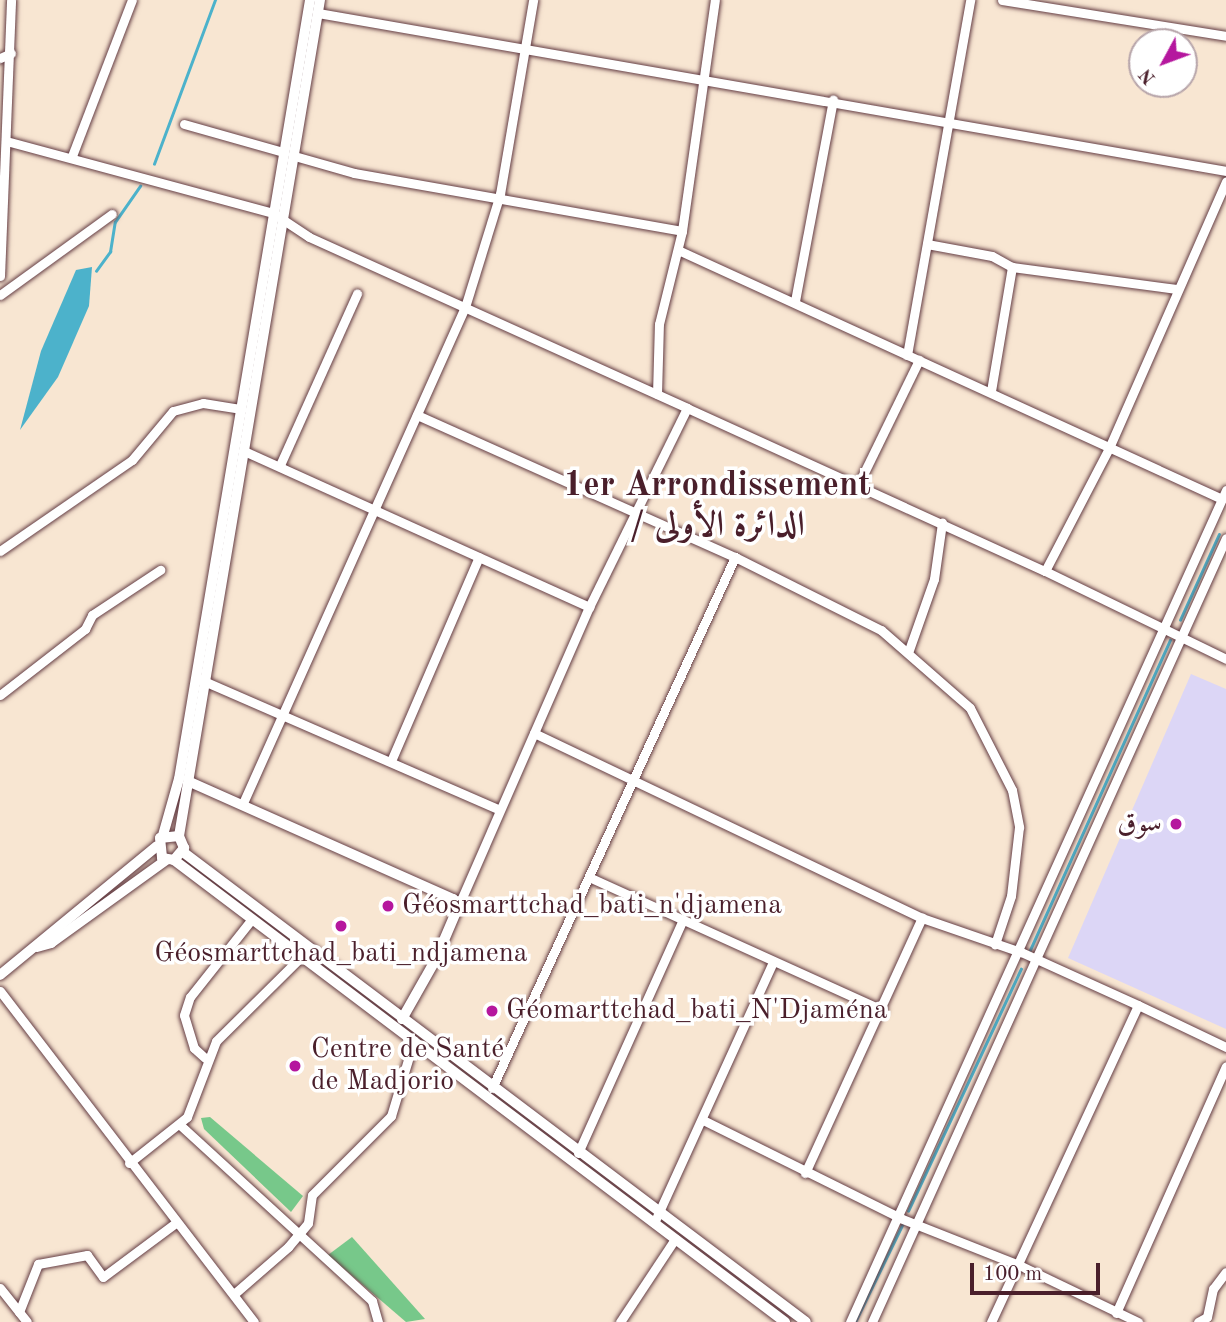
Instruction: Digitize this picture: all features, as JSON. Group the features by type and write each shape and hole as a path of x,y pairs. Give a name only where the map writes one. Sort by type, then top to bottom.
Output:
{"street":[{"path":"0,276 10,142 11,0"},
{"path":"72,156 132,0"},
{"path":"310,0 273,213 200,679 190,782 179,836 183,852 578,1153 656,1218 675,1239 785,1322"},
{"path":"37,947 43,934 157,846 163,835 200,679 244,451 283,221 298,157 320,0"},
{"path":"243,803 465,307 500,194 533,0"},
{"path":"657,394 659,324 682,231 715,0"},
{"path":"907,355 951,122 970,0"},
{"path":"1002,0 1226,36"},
{"path":"318,13 526,46 1226,171"},
{"path":"0,58 11,53"},
{"path":"795,301 833,100"},
{"path":"184,124 283,152"},
{"path":"10,142 72,156 273,213 283,221 465,307 687,408 859,482 1226,659"},
{"path":"298,157 354,173 500,194 682,231"},
{"path":"1045,571 1108,448 1226,182"},
{"path":"0,295 112,214"},
{"path":"927,244 992,256 1012,267 1177,289"},
{"path":"678,250 991,391 1108,448 1224,495 1021,952 850,1322"},
{"path":"991,391 1012,267"},
{"path":"280,465 357,294"},
{"path":"859,482 919,360"},
{"path":"0,551 132,460 173,411 203,403 242,409"},
{"path":"402,1019 459,905 499,809 633,511 687,408"},
{"path":"417,415 735,557 909,650 970,708 1012,790 1019,855 995,944"},
{"path":"244,451 589,607"},
{"path":"909,650 930,593 942,523"},
{"path":"872,1322 1226,536 1210,525"},
{"path":"391,761 480,557"},
{"path":"492,1088 591,877 735,557"},
{"path":"0,695 85,629 92,615 160,570"},
{"path":"200,679 286,712 499,809"},
{"path":"534,733 922,918 1021,952 1226,1047"},
{"path":"190,782 243,803 459,905"},
{"path":"163,835 179,836"},
{"path":"157,846 170,860 300,958 656,1218 806,1322"},
{"path":"0,975 37,947 51,943 183,852"},
{"path":"591,877 881,1010"},
{"path":"805,1173 922,918"},
{"path":"578,1153 684,919"},
{"path":"205,1058 187,1034 184,1016 190,997 251,920"},
{"path":"129,1163 179,1124 192,1106 205,1058 300,958"},
{"path":"656,1218 773,962"},
{"path":"0,991 174,1224 234,1294 254,1322"},
{"path":"991,1322 1138,1005"},
{"path":"234,1294 301,1231 312,1195 391,1116 414,1040"},
{"path":"1116,1313 1226,1066"},
{"path":"703,1120 900,1218 1019,1265 1138,1322"},
{"path":"179,1124 301,1231 372,1301 378,1322"},
{"path":"19,1312 38,1264 87,1255 103,1277 174,1224"},
{"path":"620,1322 675,1239"},
{"path":"1198,1322 1207,1317 1213,1289 1226,1272"},
{"path":"0,1288 27,1322"}],"shaded area":[{"name":"سوق","path":"1191,674 1226,689 1226,1029 1068,958"}],"green space":[{"path":"210,1117 303,1196 291,1212 204,1129 201,1118"},
{"path":"352,1237 425,1319 406,1322 328,1255"}],"water":[{"path":"92,267 89,306 58,377 20,430 41,351 76,270"}],"waterway":[{"path":"154,164 215,0"},
{"path":"96,271 110,252 115,222 140,186"},
{"path":"1180,620 1219,534"},
{"path":"1030,950 1170,640"},
{"path":"908,1211 1021,969"},
{"path":"855,1322 902,1225"}],"place":[{"name":"سوق","path":"1176,824"},
{"name":"Géosmarttchad_bati_n'djamena","path":"388,906"},
{"name":"Géosmarttchad_bati_ndjamena","path":"341,926"},
{"name":"Géomarttchad_bati_N'Djaména","path":"492,1011"},
{"name":"Centre de Santé de Madjorio","path":"295,1066"}],"district":[{"name":"1er Arrondissement / الدائرة الأولى","path":"717,506"}]}
